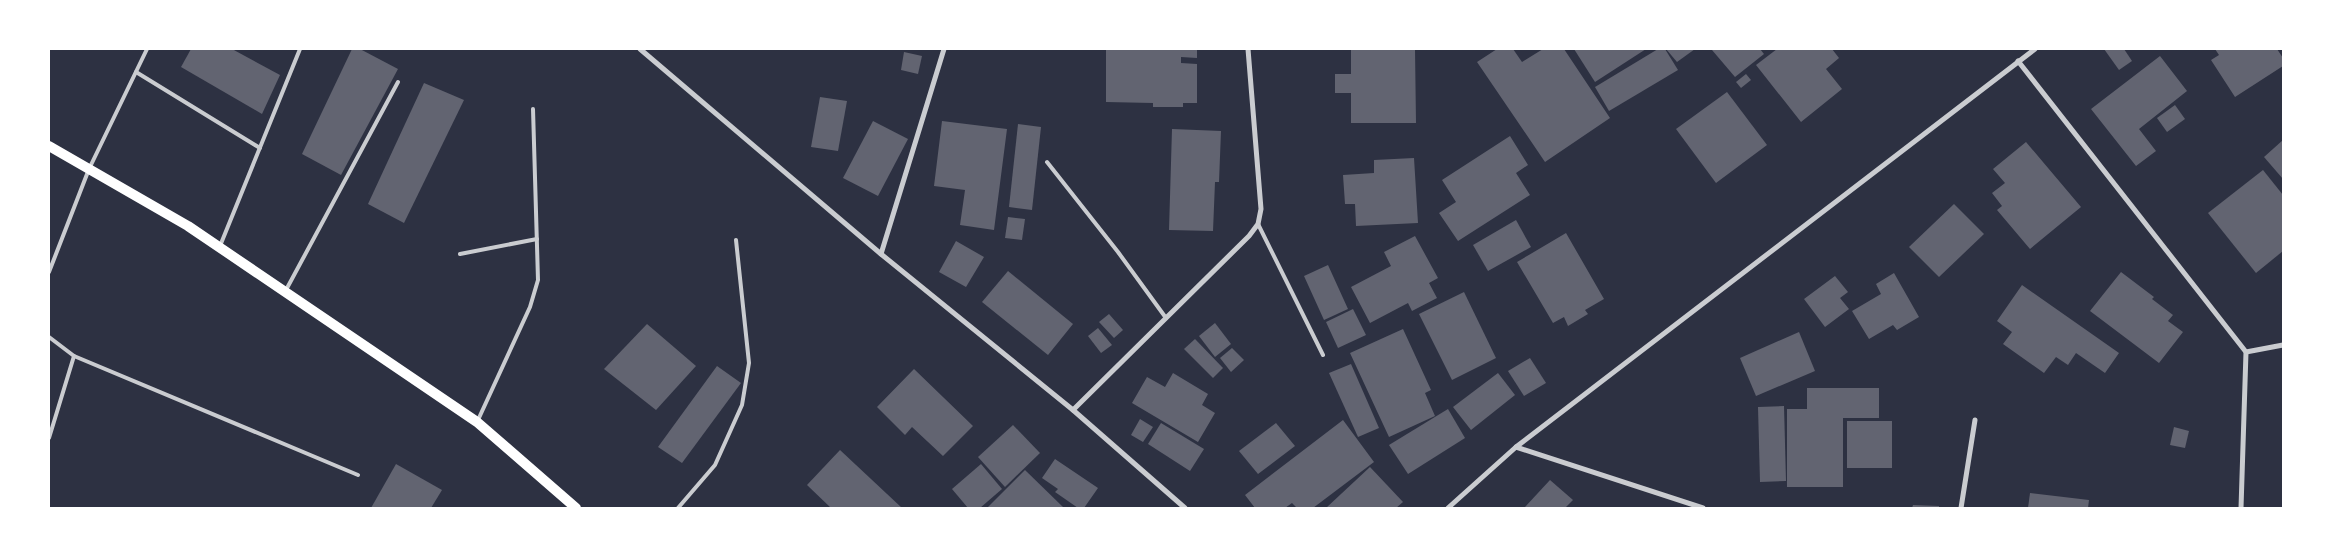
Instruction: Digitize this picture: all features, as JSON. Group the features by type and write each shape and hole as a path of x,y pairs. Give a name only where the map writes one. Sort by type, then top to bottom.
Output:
{"main road":[{"path":"49,146 188,226 477,422 576,508"}],"street":[{"path":"643,49 881,254 1073,410 1185,508"},
{"path":"881,254 944,49"},
{"path":"1073,410 1249,236 1258,224 1261,209 1248,49"},
{"path":"1448,508 1516,448 2035,49"},
{"path":"2018,61 2246,352 2240,508"},
{"path":"2246,352 2283,345"},
{"path":"1961,508 1975,420"},
{"path":"1516,448 1703,508"}],"lane":[{"path":"49,272 89,169 147,49"},
{"path":"220,248 300,49"},
{"path":"136,72 260,148"},
{"path":"285,292 398,82"},
{"path":"477,422 530,306 538,280 533,109"},
{"path":"1047,162 1118,252 1166,318"},
{"path":"1258,224 1323,355"},
{"path":"460,254 537,239"},
{"path":"678,508 715,465 742,405 750,363 736,240"},
{"path":"49,337 74,356 358,475"},
{"path":"49,438 74,356"}],"building":[{"path":"191,49 232,49 280,75 262,114 181,67"},
{"path":"352,49 360,49 398,69 341,175 302,154"},
{"path":"1106,49 1197,49 1197,58 1181,57 1181,63 1197,64 1197,103 1183,103 1183,107 1153,107 1153,103 1106,102"},
{"path":"1351,49 1415,49 1416,123 1351,123 1351,93 1335,93 1335,74 1351,74"},
{"path":"1497,49 1513,49 1522,62 1543,49 1564,49 1610,118 1545,162 1477,62"},
{"path":"1574,49 1646,49 1595,82"},
{"path":"1658,49 1665,49 1678,70 1609,111 1595,87"},
{"path":"1666,49 1695,49 1677,62"},
{"path":"1760,49 1764,54 1735,77 1712,50"},
{"path":"1777,49 1832,49 1839,58 1826,69 1842,89 1801,122 1756,65"},
{"path":"2104,49 2124,49 2132,61 2119,70"},
{"path":"2215,49 2277,49 2283,58 2283,66 2235,97 2211,60 2219,55"},
{"path":"904,52 922,56 918,74 901,70"},
{"path":"2160,56 2187,91 2139,129 2156,151 2136,166 2091,109"},
{"path":"1746,74 1751,80 1741,88 1736,82"},
{"path":"424,83 464,100 404,223 368,204"},
{"path":"1727,92 1767,145 1716,183 1676,129"},
{"path":"820,97 847,101 838,151 811,147"},
{"path":"2175,105 2185,119 2167,132 2157,118"},
{"path":"873,121 908,139 878,196 843,178"},
{"path":"942,121 1007,129 994,230 960,225 965,190 934,186"},
{"path":"1018,124 1041,127 1032,210 1009,207"},
{"path":"1172,129 1221,131 1219,182 1215,182 1213,231 1169,230"},
{"path":"1510,136 1528,165 1516,173 1530,195 1458,241 1439,213 1456,202 1442,180"},
{"path":"2283,140 2283,179 2264,157"},
{"path":"2026,142 2081,207 2030,249 1997,210 2002,206 1992,193 2005,183 1993,169"},
{"path":"1414,158 1418,223 1356,226 1355,204 1345,204 1343,175 1374,173 1374,160"},
{"path":"2263,170 2283,195 2283,251 2256,273 2208,213"},
{"path":"1954,204 1984,234 1939,277 1909,247"},
{"path":"1008,217 1025,219 1022,240 1005,238"},
{"path":"1516,220 1531,247 1488,271 1473,245"},
{"path":"1566,233 1604,299 1585,310 1588,314 1568,326 1564,317 1553,323 1517,262"},
{"path":"1415,236 1438,278 1429,283 1437,298 1412,311 1408,303 1370,323 1351,287 1391,266 1384,252"},
{"path":"956,241 984,257 966,287 939,272"},
{"path":"1328,265 1348,309 1324,320 1304,276"},
{"path":"1008,271 1073,324 1048,355 982,302"},
{"path":"2121,272 2154,297 2152,299 2173,315 2168,321 2183,332 2159,363 2090,311"},
{"path":"1894,273 1919,317 1897,330 1893,325 1869,339 1852,311 1881,294 1876,284"},
{"path":"1835,276 1848,292 1840,298 1849,309 1825,327 1804,299"},
{"path":"2022,285 2119,353 2105,373 2076,353 2068,365 2056,357 2044,373 2003,344 2012,332 1997,321"},
{"path":"1464,292 1496,358 1452,380 1419,314"},
{"path":"1353,309 1366,335 1338,348 1326,322"},
{"path":"1109,314 1123,330 1114,338 1099,322"},
{"path":"1215,323 1231,344 1215,357 1199,336"},
{"path":"647,324 696,366 656,410 604,369"},
{"path":"1098,328 1112,345 1101,353 1088,336"},
{"path":"1403,329 1431,390 1425,393 1435,416 1389,437 1350,353"},
{"path":"1799,332 1815,371 1756,396 1740,358"},
{"path":"1195,339 1223,368 1213,378 1184,349"},
{"path":"1232,348 1244,360 1231,372 1220,358"},
{"path":"1530,358 1546,383 1524,396 1508,371"},
{"path":"1351,364 1379,428 1358,437 1329,373"},
{"path":"717,366 741,383 682,463 658,447"},
{"path":"914,369 973,426 943,456 912,427 905,435 877,407"},
{"path":"1173,373 1208,394 1202,405 1215,413 1198,442 1132,403 1147,377 1165,387"},
{"path":"1498,373 1515,395 1471,430 1453,407"},
{"path":"1807,388 1879,388 1879,418 1843,418 1843,487 1787,487 1787,409 1807,409"},
{"path":"1784,406 1786,481 1760,482 1758,407"},
{"path":"1448,409 1465,438 1408,474 1389,445"},
{"path":"1140,419 1153,427 1143,442 1131,435"},
{"path":"1343,420 1374,462 1313,508 1297,508 1292,503 1285,508 1255,508 1245,495"},
{"path":"1847,421 1892,421 1892,468 1847,468"},
{"path":"1161,423 1204,449 1190,471 1148,444"},
{"path":"1276,423 1295,446 1258,474 1239,451"},
{"path":"1013,425 1040,453 1005,487 978,457"},
{"path":"2174,427 2189,431 2185,448 2170,445"},
{"path":"840,450 902,508 831,508 807,485"},
{"path":"1055,459 1098,488 1084,508 1078,508 1055,492 1058,489 1042,478"},
{"path":"396,464 442,490 431,508 371,508"},
{"path":"981,464 1002,489 980,508 968,508 952,489"},
{"path":"1370,467 1403,502 1396,508 1326,508"},
{"path":"1025,470 1064,508 987,508"},
{"path":"1550,480 1573,500 1565,508 1526,508 1525,507"},
{"path":"2030,493 2089,500 2088,508 2028,508"},
{"path":"1913,505 1939,506 1939,508 1912,508"}]}
